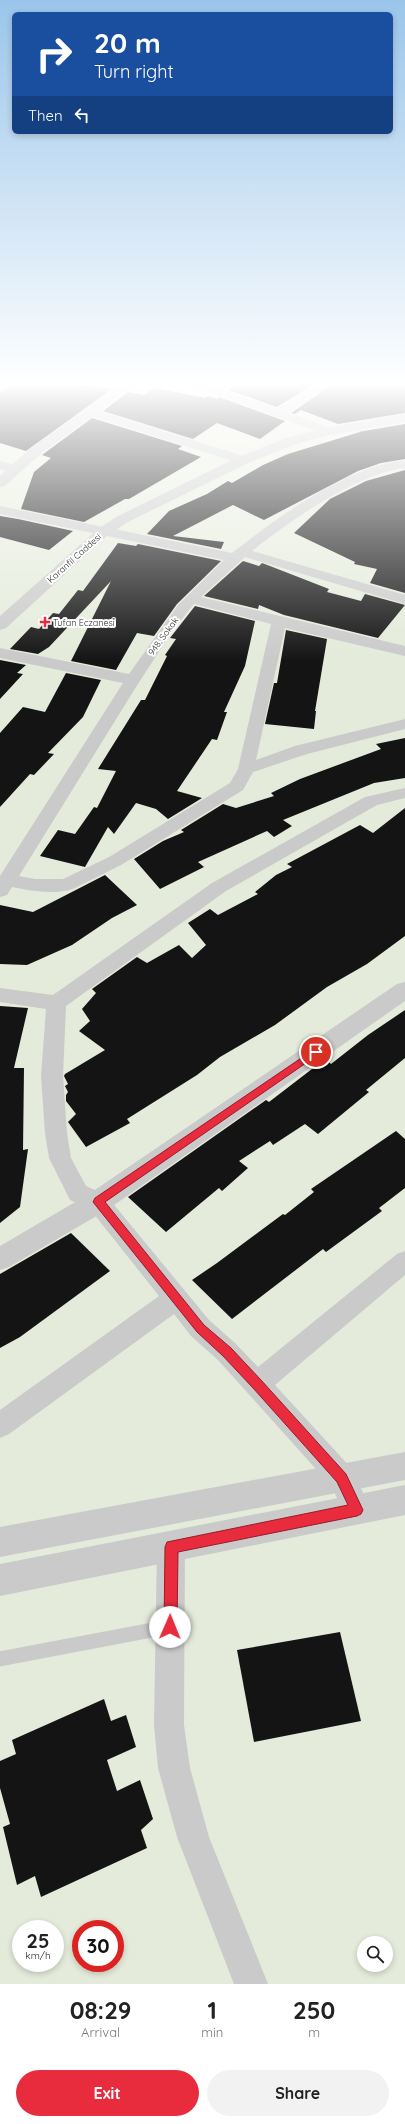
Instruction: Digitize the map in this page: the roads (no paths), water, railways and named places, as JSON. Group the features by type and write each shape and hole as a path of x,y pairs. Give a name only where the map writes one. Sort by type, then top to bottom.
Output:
{"street":[{"path":"0,483 8,476"},
{"name":"Karanfil Caddesi","path":"0,625 103,532 123,519 211,476"},
{"name":"948. Sokak","path":"4,885 80,760 166,631 191,599 238,555 307,507 349,482 364,476"},
{"path":"0,510 103,532 238,555 405,600"},
{"path":"191,599 279,622 405,651"},
{"path":"4,885 66,885 115,861 237,786 246,769 279,622"},
{"path":"0,652 134,680"},
{"path":"246,769 301,750 405,724"},
{"path":"0,995 56,1003 219,887 371,801 405,793"},
{"path":"0,1259 98,1202 405,990"},
{"path":"56,1003 52,1076 60,1158 78,1193 98,1202 200,1328 227,1352 342,1478 357,1510"},
{"path":"257,1384 405,1261"},
{"path":"0,1425 176,1298"},
{"path":"0,1542 405,1466"},
{"path":"0,1580 405,1500"},
{"path":"171,1547 169,1725 174,1768 193,1837 251,1984"}],"lane":[{"path":"0,1659 170,1627"}],"place":[{"name":"Tufan Eczanesi","path":"45,622"}]}
